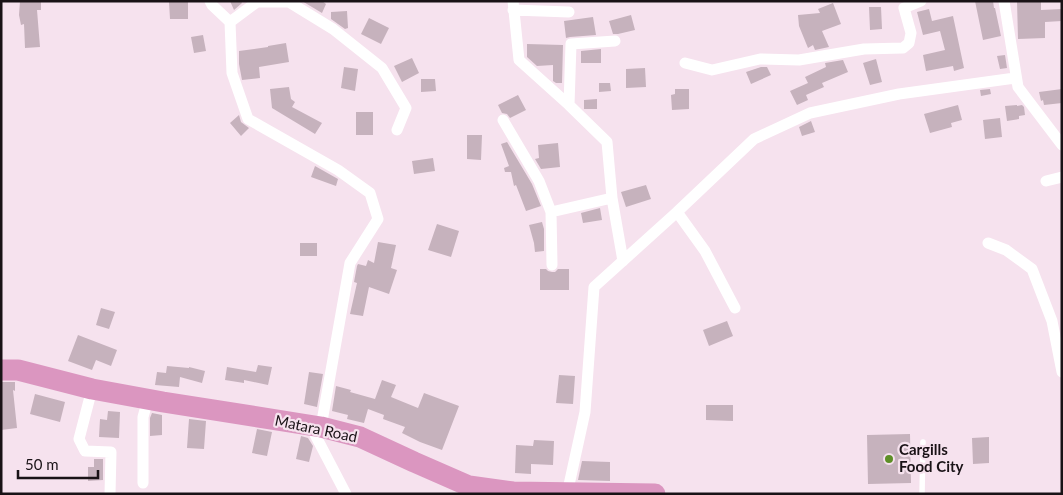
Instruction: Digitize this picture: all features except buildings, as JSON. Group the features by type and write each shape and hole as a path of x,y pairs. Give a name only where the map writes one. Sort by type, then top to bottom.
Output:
{"highway":[{"name":"Matara Road","path":"1,370 18,370 92,389 316,426 360,437 469,486 513,492 655,494"}],"street":[{"path":"210,1 230,22 232,73 248,119 338,170 370,193 378,220 350,264 316,426 346,494"},
{"path":"686,63 712,70 760,58 799,60 864,49 903,48 910,43 911,33 902,4 921,1"},
{"path":"1004,1 1015,78 1018,87 1062,145"},
{"path":"230,22 257,2 289,2 333,29 382,68 406,108 397,130"},
{"path":"570,12 513,6 519,60 607,142 612,198 623,261"},
{"path":"569,105 570,44 615,41"},
{"path":"566,493 585,412 594,287 754,139 810,113 899,94 1015,78"},
{"path":"503,120 539,181 551,212 552,265"},
{"path":"1046,181 1062,177"},
{"path":"551,212 612,198"},
{"path":"677,212 705,251 735,308"},
{"path":"988,243 1006,250 1032,269 1052,320 1062,372"},
{"path":"92,389 80,439 85,452 111,452 110,494"},
{"path":"143,483 143,418 148,399"}],"lane":[{"path":"922,494 923,442"}],"place":[{"name":"Cargills Food City","path":"889,459"}]}
